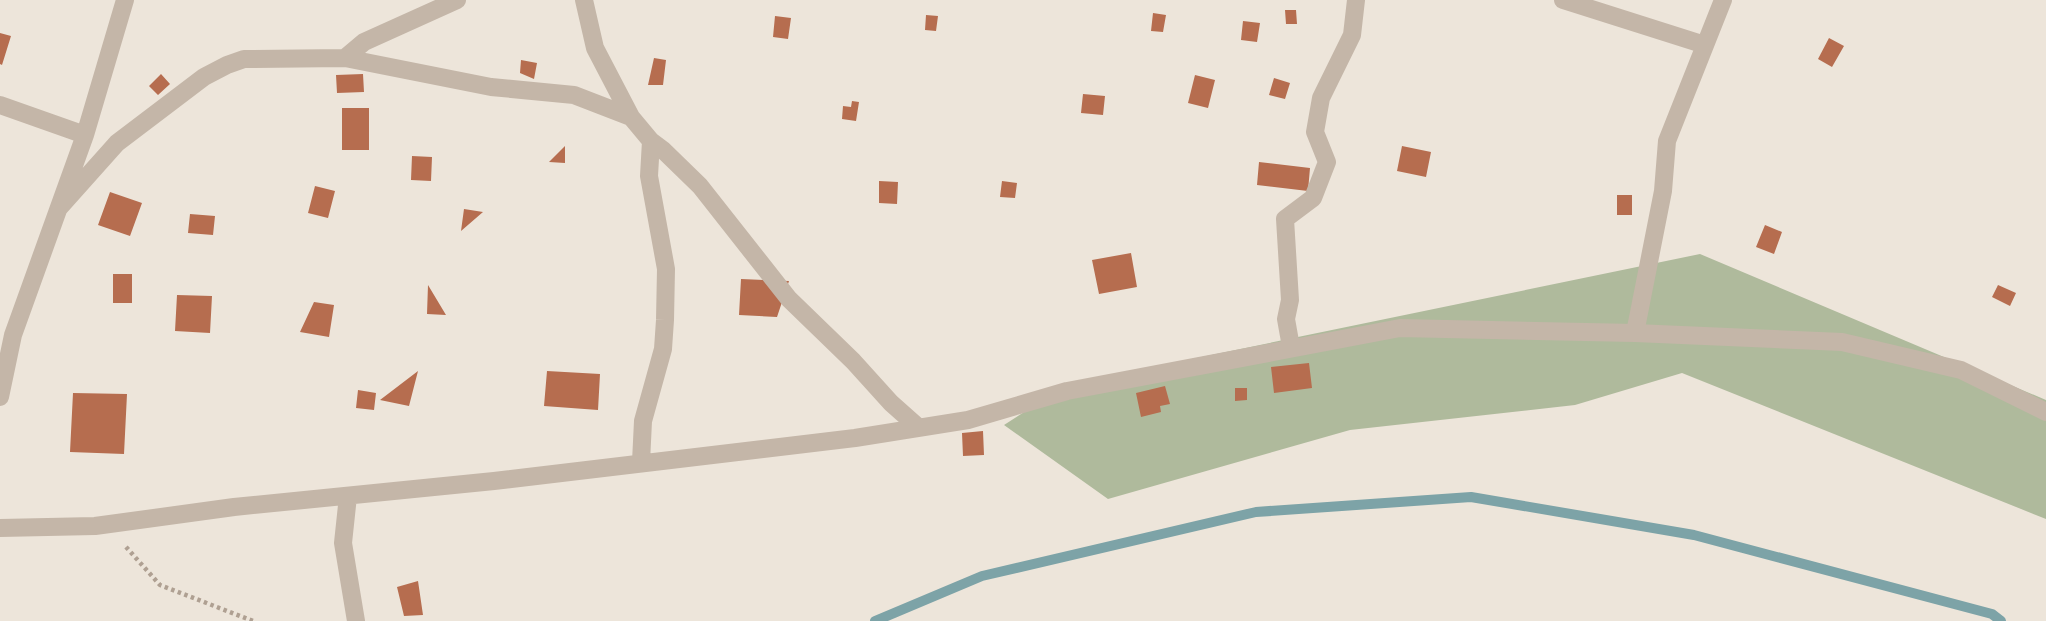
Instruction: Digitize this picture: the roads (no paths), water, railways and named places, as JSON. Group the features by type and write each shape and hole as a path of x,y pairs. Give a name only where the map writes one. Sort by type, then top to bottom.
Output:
{"street":[{"path":"0,397 7,332 59,208 85,135 125,0"},
{"path":"345,58 364,42 457,0"},
{"path":"584,0 595,48 631,117 651,141 700,186 789,299 918,427"},
{"path":"1290,347 1286,319 1290,300 1285,219 1314,198 1327,162 1315,132 1321,98 1352,35 1356,0"},
{"path":"1563,0 1705,45"},
{"path":"1636,333 1663,191 1667,141 1723,0"},
{"path":"59,208 117,143 204,77 244,59 345,58 491,87 574,95 631,117"},
{"path":"0,105 85,135"},
{"path":"641,462 643,421 663,349 665,320 666,269 649,176 651,141"},
{"path":"0,528 107,525 234,507 494,481 855,438 968,419 1067,391 1400,328 1636,333 1842,342 1961,370 2046,412"},
{"path":"348,496 343,543 356,621"}],"waterway":[{"path":"875,621 982,576 1256,512 1471,497 1694,535 1992,614 2001,621"}]}
